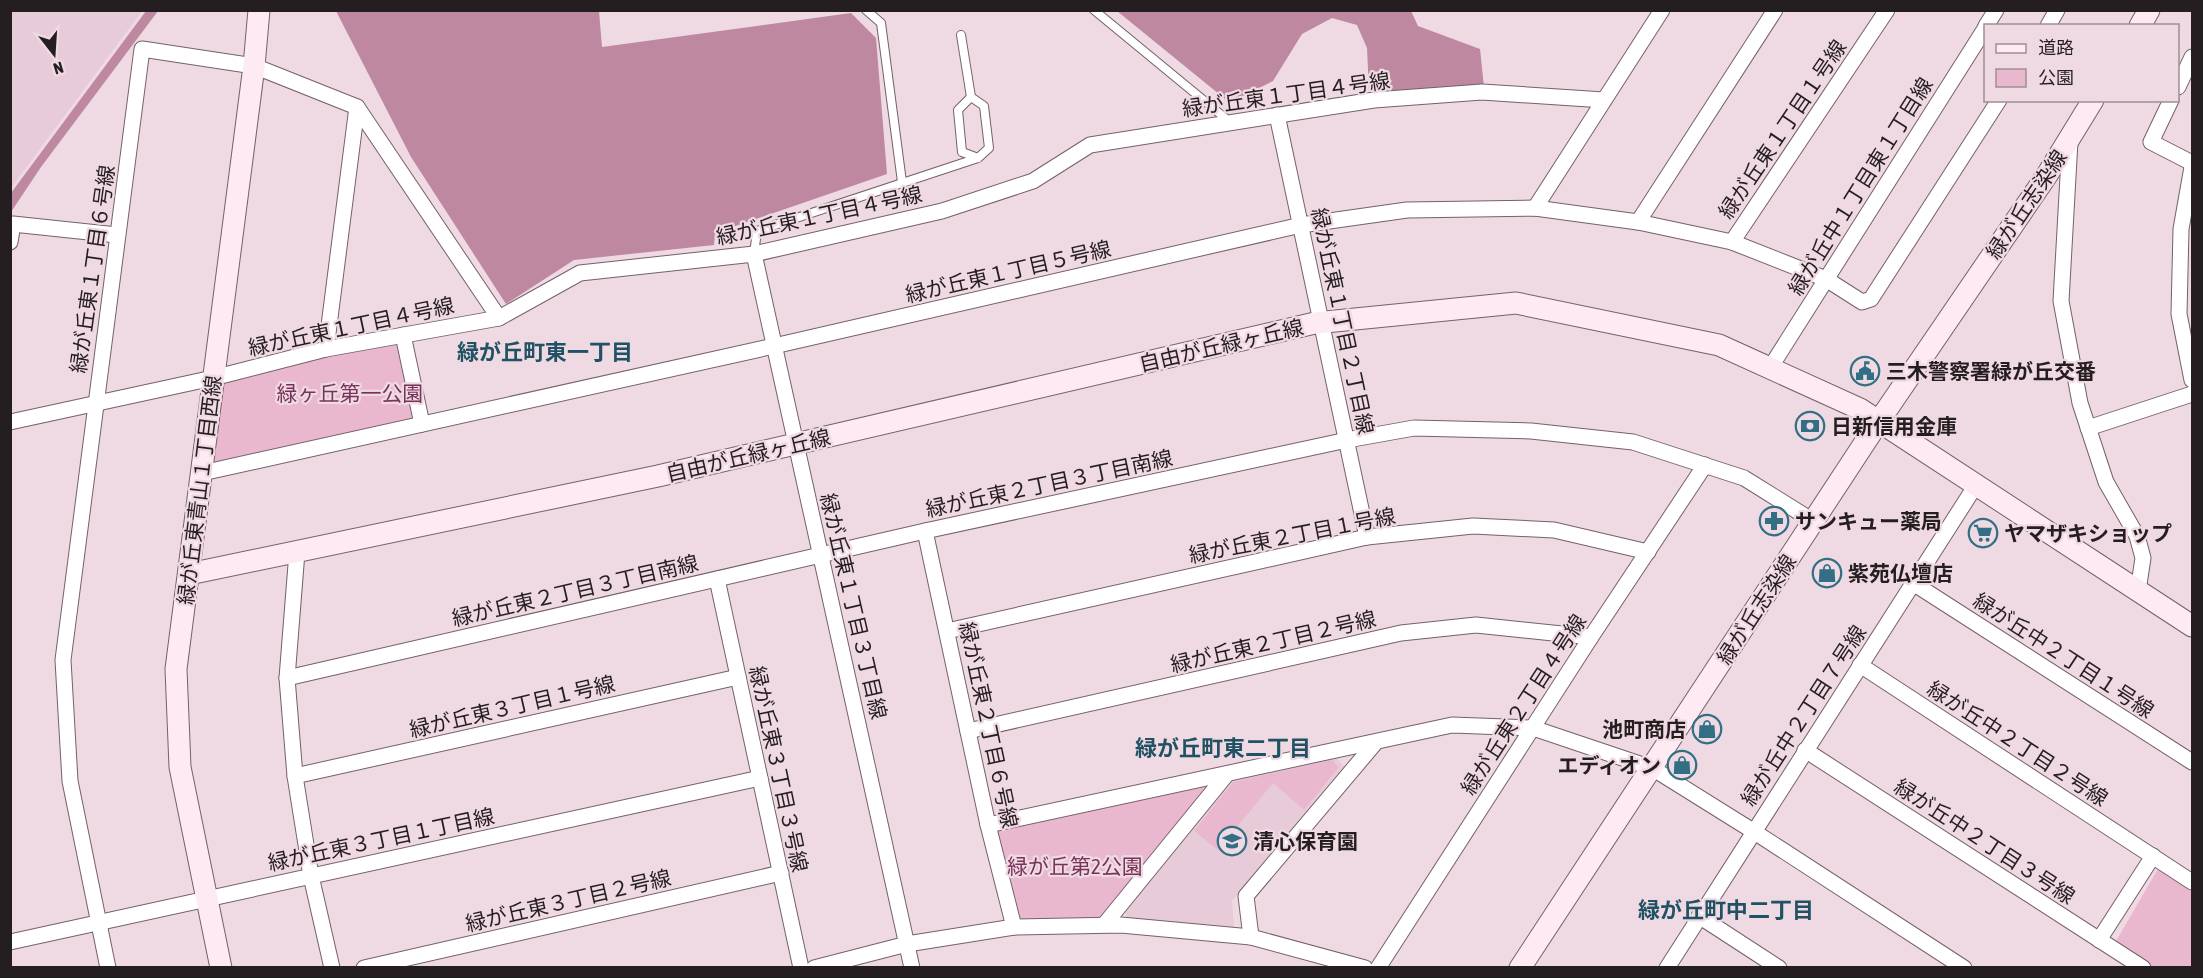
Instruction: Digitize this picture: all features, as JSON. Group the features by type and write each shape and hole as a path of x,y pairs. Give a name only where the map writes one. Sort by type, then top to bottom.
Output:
{"street":[{"name":"緑が丘東青山１丁目西線","path":"221,968 180,768 176,669 254,66 259,10"},
{"path":"1535,208 1662,10"},
{"path":"1638,222 1775,10"},
{"name":"緑が丘東１丁目１号線","path":"1732,242 1887,10"},
{"name":"緑が丘中１丁目東１丁目線","path":"1987,24 1996,10"},
{"path":"2049,24 2057,10"},
{"path":"2141,24 2149,10"},
{"name":"緑が丘中１丁目東１丁目線","path":"1770,368 1984,29"},
{"name":"緑が丘東１丁目６号線","path":"108,968 70,781 63,660 142,49 254,66 357,107"},
{"path":"2179,85 2193,57"},
{"name":"緑が丘東１丁目４号線","path":"10,422 213,378 326,349 500,318 580,273 754,254 942,211 1033,181 1090,145 1374,100 1482,93 1604,100"},
{"name":"緑が丘東１丁目５号線","path":"202,473 774,346 1301,225 1407,210 1535,208 1638,222 1732,242 1826,279 1862,302 1871,299 1998,102"},
{"name":"緑が丘志染線","path":"1520,968 1879,421 2070,138 2092,102"},
{"path":"2170,102 2151,142 2193,163"},
{"path":"357,107 500,318"},
{"path":"326,349 357,107"},
{"name":"緑が丘東１丁目２丁目線","path":"1277,115 1367,537"},
{"path":"2070,138 2061,301 2080,403 2106,482 2137,536 2143,558 2139,591"},
{"path":"2193,167 2181,229 2179,314 2193,380"},
{"path":"10,242 13,224 117,235"},
{"name":"緑が丘東１丁目３丁目線","path":"754,254 912,968"},
{"name":"自由が丘緑ヶ丘線","path":"189,574 658,476 1323,323 1516,303 1719,345 1860,409 2193,626"},
{"path":"403,335 422,424"},
{"path":"2088,428 2193,394"},
{"name":"緑が丘東２丁目３丁目南線","path":"287,678 925,531 1347,440 1414,428 1531,431 1633,442 1744,478 1813,521"},
{"name":"緑が丘東２丁目４号線","path":"1378,968 1591,637 1705,465"},
{"name":"緑が丘中２丁目７号線","path":"1666,968 1976,485"},
{"name":"緑が丘東２丁目１号線","path":"947,631 1367,537 1473,526 1554,530 1648,552"},
{"name":"緑が丘東２丁目６号線","path":"925,531 988,825 1014,927"},
{"path":"297,552 287,678 295,776 311,876 332,968"},
{"name":"緑が丘東３丁目３号線","path":"717,579 801,968"},
{"name":"緑が丘中２丁目１号線","path":"1913,583 2193,762"},
{"name":"緑が丘東２丁目２号線","path":"968,731 1401,633 1476,625 1591,637"},
{"name":"緑が丘中２丁目２号線","path":"1860,665 2193,882"},
{"name":"緑が丘東３丁目１号線","path":"295,776 738,677"},
{"path":"988,825 1452,725 1533,728 1652,768 1964,968"},
{"path":"1251,937 1246,896 1376,742"},
{"name":"緑が丘中２丁目３号線","path":"1805,750 2143,968"},
{"path":"1104,925 1227,774"},
{"name":"緑が丘東３丁目１丁目線","path":"10,942 760,778"},
{"path":"2099,940 2153,856"},
{"name":"緑が丘東３丁目２号線","path":"364,968 780,873"},
{"path":"1699,916 1779,968"},
{"path":"814,968 907,944 1014,927 1104,925 1251,937 1365,968"}],"lane":[{"path":"866,10 881,23 902,182"},
{"path":"1094,10 1231,122"},
{"path":"754,254 757,231 978,158 989,148 984,106 971,97 961,35"},
{"path":"971,97 958,110 962,152 978,158"}],"shaded area":[{"path":"10,11 142,11 11,188"},
{"path":"146,11 158,11 41,167 11,212 11,193"},
{"path":"336,11 599,11 602,47 851,13 876,38 887,174 715,233 714,245 574,260 506,304 411,157"},
{"path":"1117,11 1411,11 1418,26 1480,49 1484,87 1369,91 1367,48 1357,25 1332,18 1302,34 1273,81 1230,103"},
{"name":"清心保育園","path":"1335,756 1344,766 1232,901 1234,930 1128,920 1124,910 1231,780"}],"green space":[{"name":"緑ヶ丘第一公園","path":"403,335 422,424 202,473 213,378"},
{"path":"1332,760 1339,767 1304,810 1273,783 1218,850 1194,831 1233,782"},
{"name":"緑が丘第2公園","path":"1227,774 1104,925 1014,927 988,825"},
{"path":"2162,862 2192,882 2192,967 2143,967 2112,948"}],"place":[{"name":"三木警察署緑が丘交番","path":"1865,371"},
{"name":"日新信用金庫","path":"1810,426"},
{"name":"サンキュー薬局","path":"1774,521"},
{"name":"ヤマザキショップ","path":"1983,533"},
{"name":"紫苑仏壇店","path":"1827,573"},
{"name":"池町商店","path":"1707,729"},
{"name":"エディオン","path":"1682,765"},
{"name":"清心保育園","path":"1232,841"}],"district":[{"name":"緑が丘町東一丁目","path":"545,352"},
{"name":"緑が丘町東二丁目","path":"1223,748"},
{"name":"緑が丘町中二丁目","path":"1726,910"}]}
